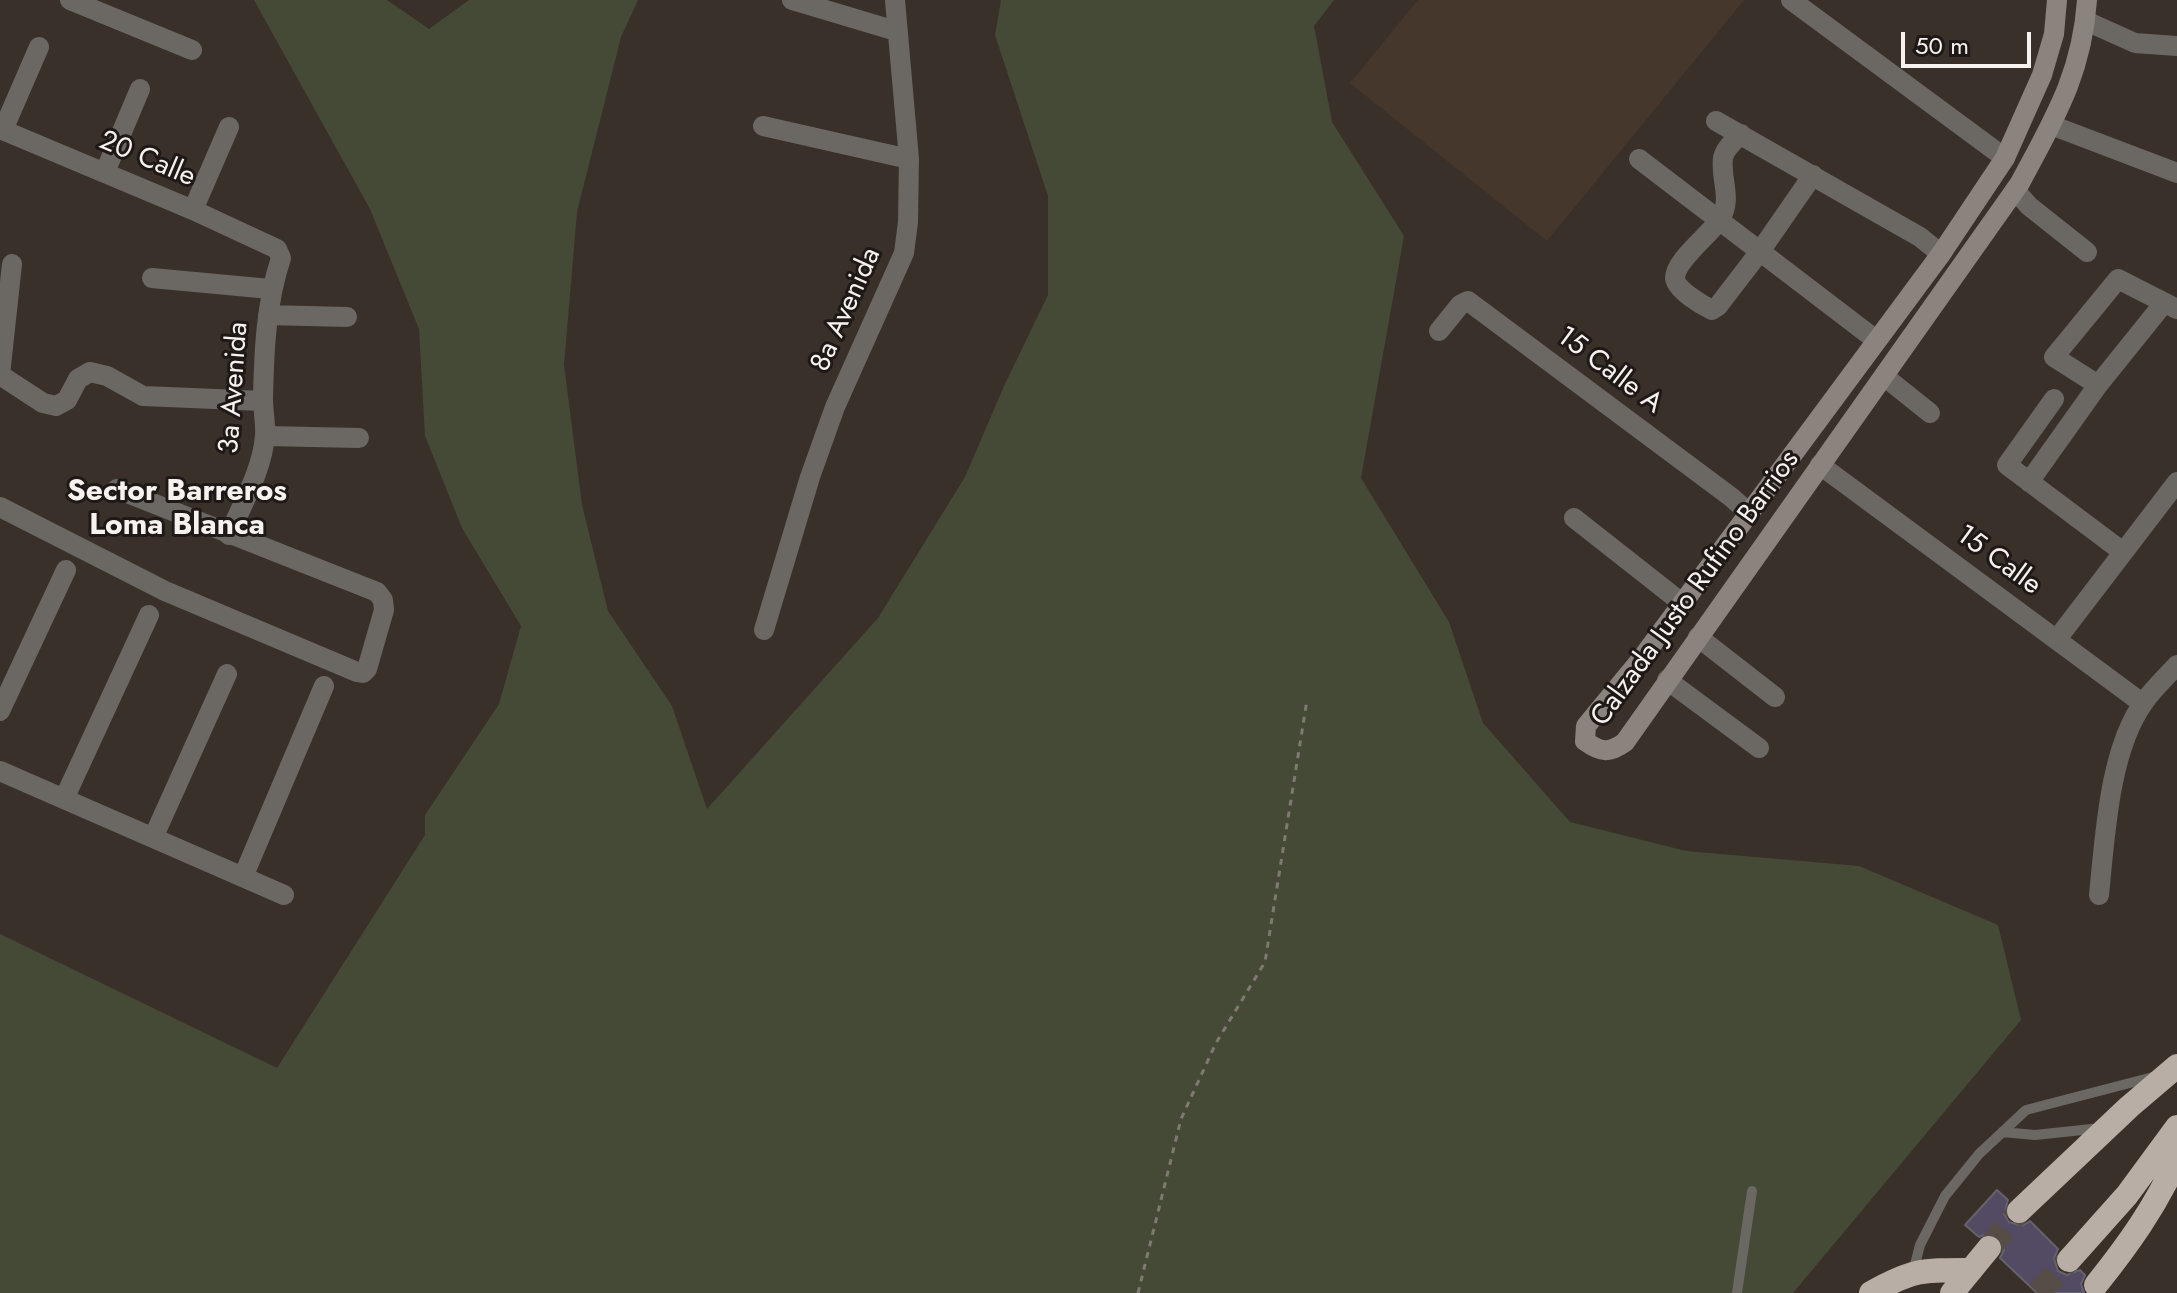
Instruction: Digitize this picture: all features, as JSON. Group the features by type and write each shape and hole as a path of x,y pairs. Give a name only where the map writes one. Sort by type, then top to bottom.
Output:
{"highway":[{"path":"2019,1211 2174,1069"},
{"path":"2069,1260 2127,1195 2177,1127"},
{"path":"2096,1285 2132,1240 2164,1188 2177,1159"},
{"path":"1952,1293 1989,1248"},
{"path":"1871,1293 1902,1275 1971,1270"}],"street":[{"path":"70,0 192,50"},
{"path":"792,0 896,31"},
{"name":"8a Avenida","path":"764,630 810,477 835,407 904,253 909,159 895,0"},
{"path":"1791,0 2005,158"},
{"name":"Calzada Justo Rufino Barrios","path":"2057,0 2054,34 2042,75 2005,158 1941,254 1642,658 1586,726 1585,741 1597,750 1616,749 1625,742 2015,190 2063,102 2081,52 2086,10"},
{"path":"2086,10 2135,43 2177,46"},
{"path":"2,129 39,47"},
{"path":"105,172 140,89"},
{"path":"1716,121 1920,237 1941,254"},
{"path":"2051,125 2177,173"},
{"path":"763,126 909,159"},
{"path":"193,210 229,127"},
{"name":"20 Calle","path":"2,129 270,244"},
{"path":"1741,134 1727,148 1723,159 1727,202 1720,219 1678,268 1675,277 1678,285 1712,310 1761,250 1813,175"},
{"path":"1639,159 1876,340"},
{"path":"2015,190 2029,206 2087,252"},
{"name":"3a Avenida","path":"229,535 258,469 265,436 263,401 270,289 281,258 277,249 270,244"},
{"path":"12,264 0,375 43,403 56,406 67,400 78,379 90,372 107,376 143,396 263,401"},
{"path":"152,278 270,289"},
{"path":"2029,482 2098,385 2171,306 2118,279 2054,357 2098,385"},
{"path":"1908,298 1929,314"},
{"name":"15 Calle A","path":"1439,331 1460,305 1468,301 1749,513"},
{"path":"268,315 347,317"},
{"path":"1885,377 1930,413"},
{"path":"2054,399 2007,465 2123,552"},
{"path":"265,436 359,438"},
{"name":"15 Calle","path":"1820,465 2142,703"},
{"path":"2057,639 2177,482"},
{"path":"0,507 165,591 357,672 363,673 367,669 384,610 383,600 377,592 117,489"},
{"path":"1574,518 1682,603"},
{"path":"0,711 66,570"},
{"path":"1706,572 1733,590"},
{"path":"64,799 149,615"},
{"path":"1698,637 1775,697"},
{"path":"2099,895 2110,795 2124,744 2142,703 2177,665"},
{"path":"153,838 227,674"},
{"path":"1667,680 1759,748"},
{"path":"243,877 324,686"},
{"path":"0,771 284,895"}],"lane":[{"path":"1913,1273 1920,1245 1945,1196 1979,1154 2026,1110 2174,1069"},
{"path":"2002,1132 2035,1135 2107,1128"},
{"path":"1737,1293 1752,1191"}],"path":[{"path":"1138,1293 1181,1119 1216,1043 1265,962 1307,700"}],"shaded area":[{"path":"1418,0 1744,0 1547,241 1350,83"}],"green space":[{"path":"254,0 387,0 429,29 469,0 638,0 621,37 577,212 564,365 582,505 608,611 672,706 707,809 878,618 965,477 1048,295 1048,196 995,35 1001,0 1334,0 1314,26 1332,122 1404,236 1361,478 1449,622 1483,723 1570,822 1686,851 1859,866 1998,925 2021,1020 1793,1293 0,1293 0,934 277,1068 425,835 425,815 499,704 521,626 462,528 425,436 419,329 370,209"}],"building":[{"path":"1997,1190 2008,1200 2004,1214 2009,1222 2022,1226 2030,1221 2058,1249 2054,1258 2058,1271 2067,1275 2080,1270 2085,1275 2081,1284 2084,1293 2037,1293 2000,1258 2004,1250 1999,1237 1991,1233 1979,1237 1965,1225"}],"tunnel":[{"path":"1989,1248 2019,1211"},
{"path":"2038,1293 2069,1260"}],"district":[{"name":"Sector Barreros Loma Blanca","path":"177,510"}]}
